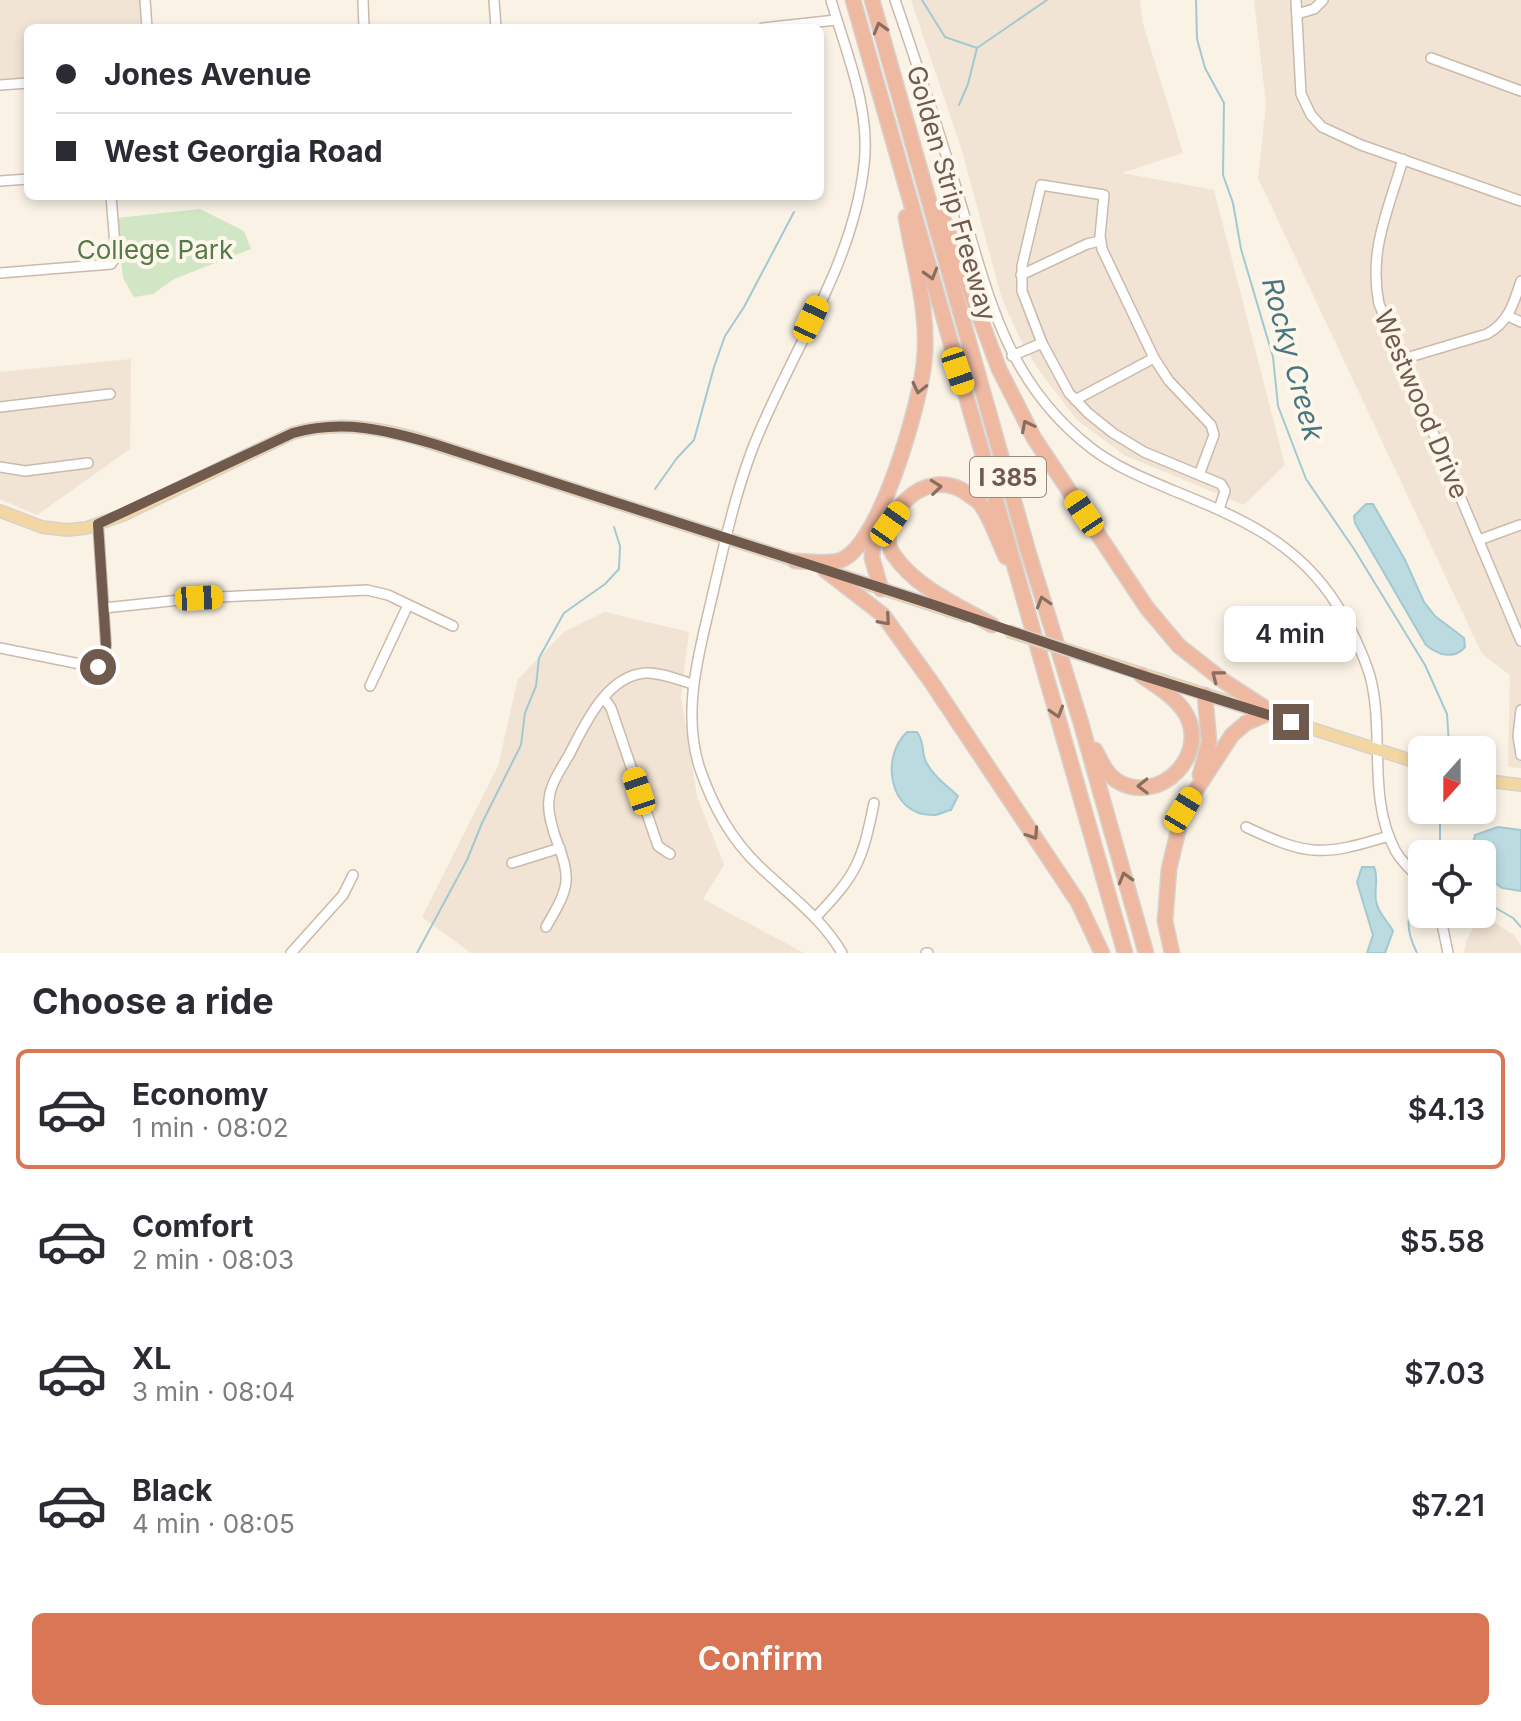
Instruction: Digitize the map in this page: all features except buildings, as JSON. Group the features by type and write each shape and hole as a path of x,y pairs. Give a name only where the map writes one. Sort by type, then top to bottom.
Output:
{"highway":[{"name":"Golden Strip Freeway","path":"853,0 1125,953"},
{"name":"Golden Strip Freeway","path":"872,0 1146,953"},
{"path":"911,135 999,369 1034,438 1147,608 1179,646 1275,716"},
{"path":"795,561 838,561 850,555 875,521 906,446 925,362 923,309 894,145"},
{"path":"992,625 911,577 890,550 890,524 913,492 936,483 957,486 981,504 1023,595"},
{"path":"875,521 872,558 881,589"},
{"path":"825,570 883,615 908,649 1078,902 1102,953"},
{"path":"1081,723 1104,767 1116,781 1136,788 1158,785 1168,780 1188,756 1192,743 1191,726 1178,703 1141,675"},
{"path":"1197,787 1209,742 1205,695"},
{"path":"1172,953 1165,921 1170,857 1183,810 1232,735 1246,723 1275,716"}],"main road":[{"path":"0,511 53,529 86,528 293,433 351,425 379,429 434,444 1408,760"},
{"path":"1496,782 1521,785"}],"street":[{"path":"145,0 147,24"},
{"path":"363,0 364,24"},
{"path":"494,0 496,24"},
{"path":"831,0 859,95 864,127 865,162 858,202 840,258 751,452 726,539 693,684 692,717 699,765 717,813 757,864 815,918 842,953"},
{"path":"895,0 933,111 997,322 1012,356 1039,397 1063,424 1093,449 1128,472 1219,509 1274,537 1305,563 1339,606 1370,677 1376,751 1389,836 1398,855 1408,866"},
{"path":"1296,0 1299,86 1311,115 1322,127 1336,135 1521,201"},
{"path":"1297,14 1314,9 1323,0"},
{"path":"800,24 836,20"},
{"path":"1431,58 1521,91"},
{"path":"0,85 24,83"},
{"name":"Westwood Drive","path":"1403,159 1381,225 1377,284 1381,309 1521,641"},
{"path":"0,181 24,179"},
{"path":"1199,475 1214,435 1211,425 1169,381 1154,358 1102,249 1104,195 1043,184 1038,190 1021,275 1022,291 1042,343 1075,400 1123,439 1144,452 1199,475 1221,484 1225,491 1219,509"},
{"path":"0,273 111,264 116,257 111,200"},
{"path":"1021,275 1100,241"},
{"path":"1403,359 1487,334 1499,327 1508,316 1521,281"},
{"path":"1508,316 1521,322"},
{"path":"1012,356 1042,343"},
{"path":"1075,400 1154,358"},
{"path":"0,407 110,394"},
{"path":"0,467 25,471 88,463"},
{"path":"0,648 98,667 106,658 98,524"},
{"path":"1479,540 1520,525"},
{"path":"104,608 199,598 356,590 379,593 453,626"},
{"path":"370,686 408,605"},
{"path":"546,927 562,900 567,884 567,867 548,802 552,785 590,716 604,698 629,677 646,673 693,684"},
{"path":"604,698 611,708 658,846 670,854"},
{"path":"1521,710 1518,736 1521,755"},
{"path":"815,918 848,882 858,865 874,803"},
{"path":"1246,827 1289,847 1315,851 1344,850 1389,836"},
{"path":"512,863 560,848"},
{"path":"291,953 347,890 353,875"},
{"path":"1443,928 1448,953"}],"shaded area":[{"path":"0,0 140,0 142,24 24,24 24,78 0,79"},
{"path":"911,0 1140,0 1143,24 1183,153 1122,173 1214,190 1285,465 1244,505 1124,455 1077,420 1040,372 1021,341 1002,299 962,151"},
{"path":"1254,0 1521,0 1521,768 1508,767 1510,675 1482,654 1258,178 1266,104"},
{"path":"131,359 130,449 37,515 0,499 0,372"},
{"path":"605,612 689,632 681,697 697,796 724,865 703,899 804,953 471,953 422,917 498,766 518,679 565,631"},
{"path":"1496,923 1515,936 1521,953 1464,953 1473,928 1496,928"}],"green space":[{"name":"College Park","path":"200,209 244,231 251,249 174,279 153,294 134,297 123,278 117,218"}],"water":[{"path":"1366,504 1373,504 1405,560 1424,602 1435,616 1464,638 1465,647 1461,651 1446,655 1426,645 1355,523 1354,516"},
{"path":"907,732 917,732 929,767 958,796 951,810 934,815 917,812 906,806 898,795 893,783 893,756"},
{"path":"1498,827 1521,830 1521,891 1502,888 1496,884 1496,840 1474,840 1475,835"},
{"path":"1362,867 1374,867 1377,906 1393,931 1385,953 1367,953 1373,935 1357,882"}],"waterway":[{"path":"922,0 945,37 977,48"},
{"path":"959,105 977,48 1047,0"},
{"name":"Rocky Creek","path":"1196,0 1197,39 1205,68 1224,103 1223,175 1273,357 1278,406 1306,479 1354,549 1425,665 1447,714 1448,736"},
{"path":"655,489 694,440 725,336 744,307 794,212"},
{"path":"417,953 467,860 521,745 525,713 536,686 539,658 564,613 605,584 619,569 620,546 614,527"},
{"name":"Rocky Creek","path":"1440,824 1440,840"},
{"path":"1496,908 1521,927"},
{"name":"Rocky Creek","path":"1409,928 1417,953"}],"route":[{"path":"98,667 106,658 98,524 123,515 293,433 351,425 434,444 1291,722"}]}
